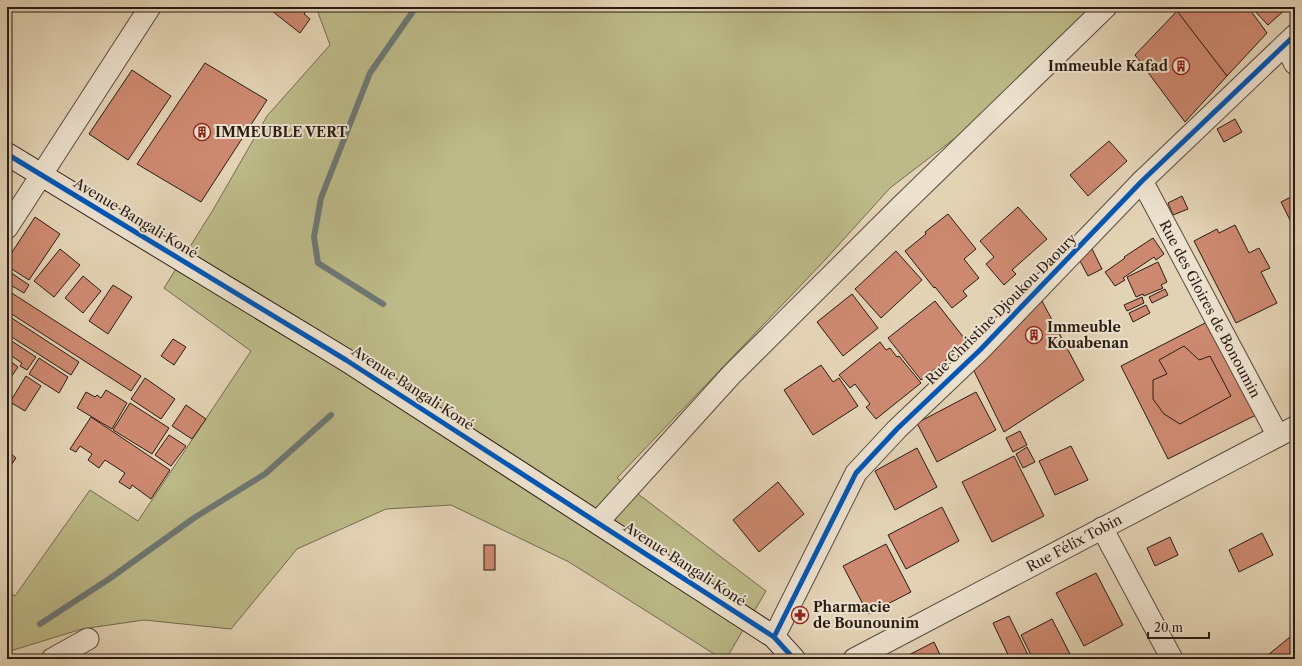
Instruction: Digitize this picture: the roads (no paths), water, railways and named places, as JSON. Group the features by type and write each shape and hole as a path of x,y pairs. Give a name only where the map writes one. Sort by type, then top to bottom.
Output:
{"street":[{"path":"7,228 150,7"},
{"path":"598,522 732,374 904,203 1106,7"},
{"path":"1290,40 1295,64"},
{"name":"Rue Christine Djoukou Daoury","path":"774,637 856,472 897,429 980,350 1142,181 1290,40"},
{"name":"Avenue Bangali Koné","path":"7,154 346,360 774,637 794,659"},
{"name":"Rue des Gloires de Bonoumin","path":"1142,181 1286,432"},
{"name":"Rue Félix Tobin","path":"854,659 1286,432"},
{"path":"1102,528 1172,659"},
{"path":"52,659 88,639"}],"waterway":[{"path":"383,304 318,263 314,237 321,198 370,73 416,7"},
{"path":"40,624 109,579 194,518 265,474 331,415"}],"place":[{"name":"Immeuble Kafad","path":"1181,66"},
{"name":"IMMEUBLE VERT","path":"202,132"},
{"name":"Immeuble Kouabenan","path":"1034,335"},
{"name":"Pharmacie de Bounounim","path":"800,615"}]}
